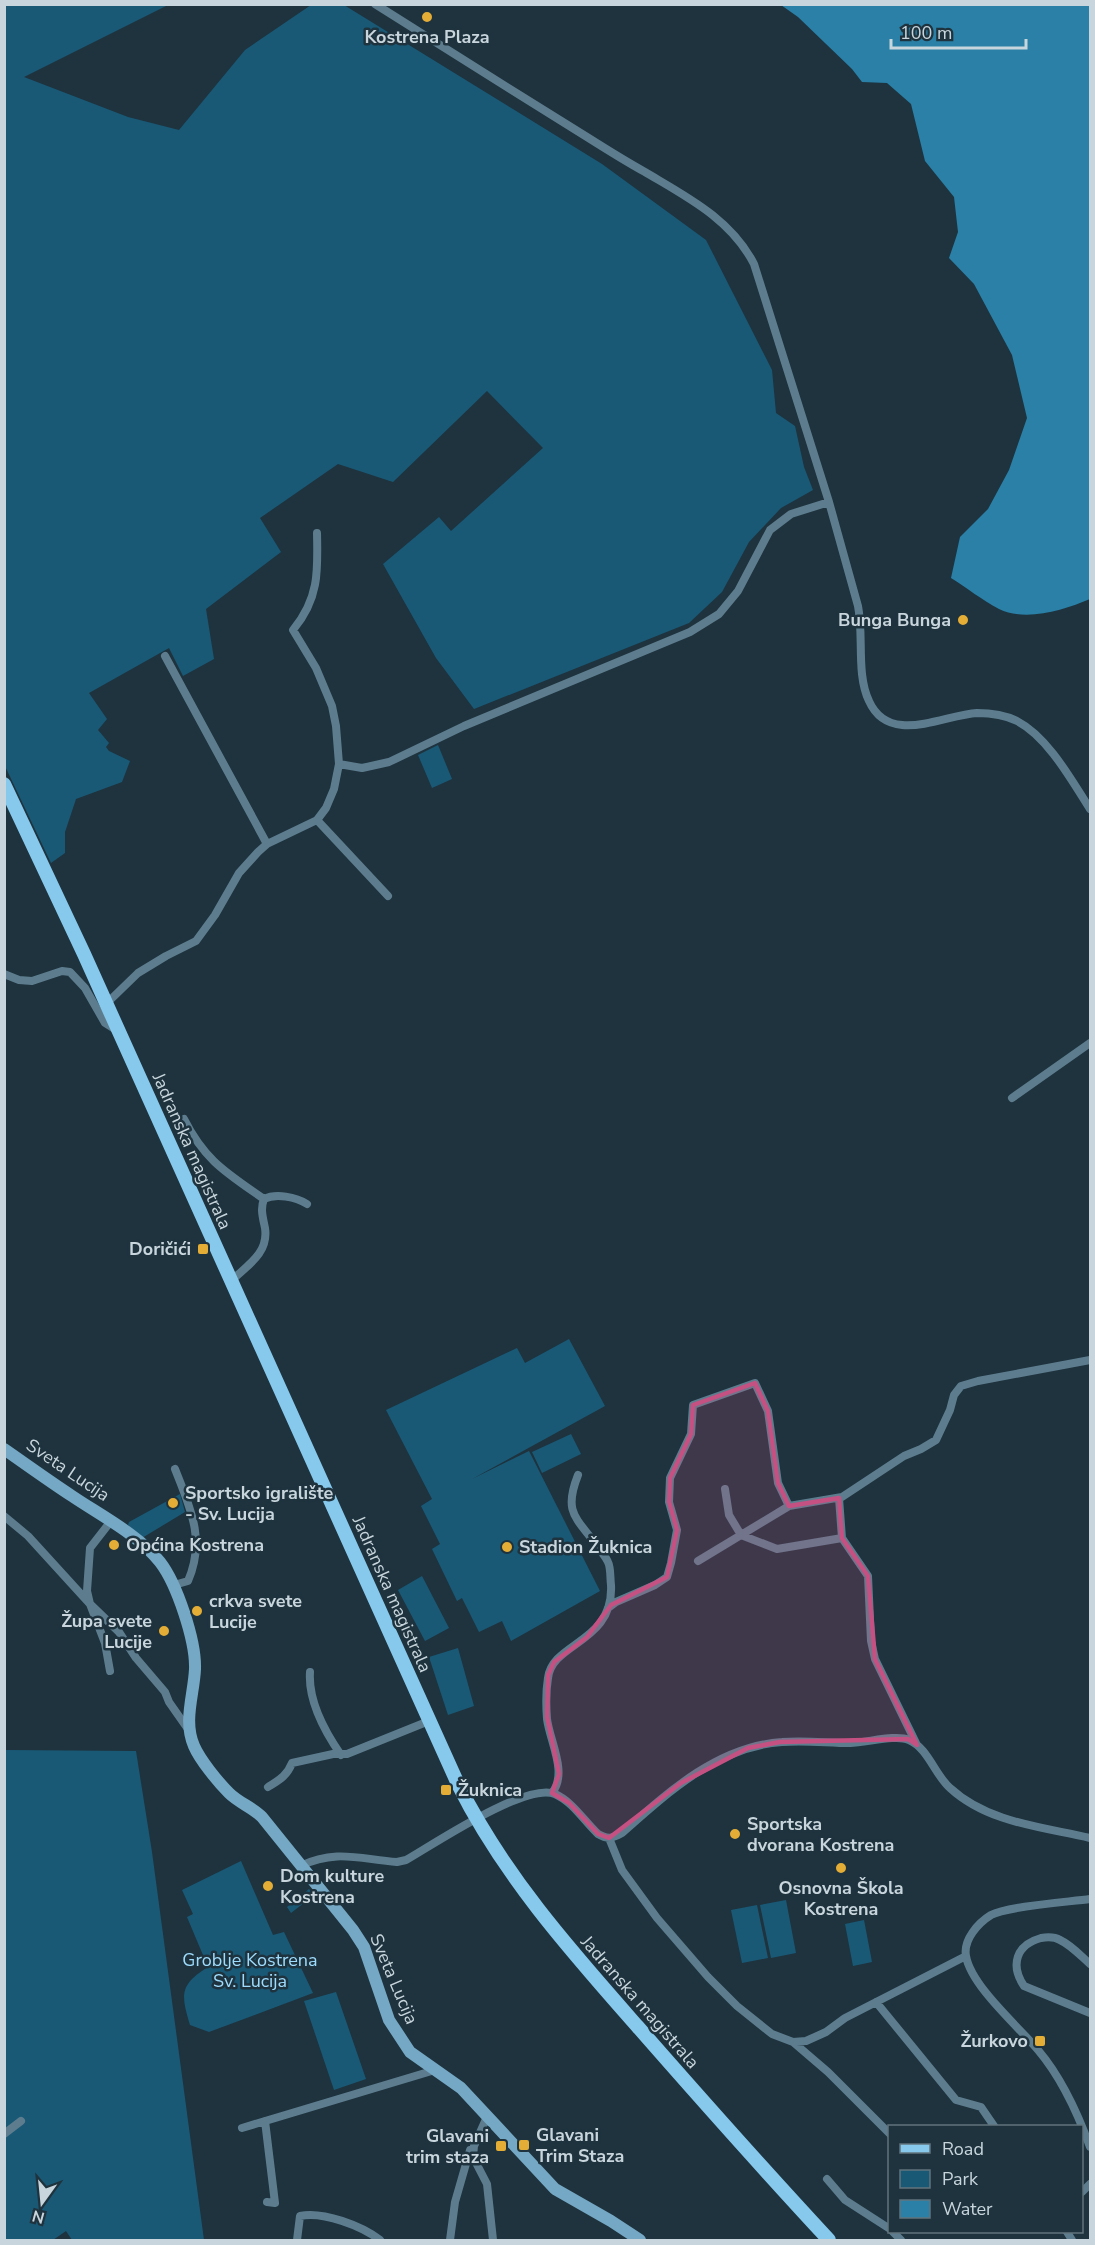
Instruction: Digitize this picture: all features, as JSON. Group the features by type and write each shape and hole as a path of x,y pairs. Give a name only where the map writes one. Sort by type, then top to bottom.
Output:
{"main road":[{"name":"Jadranska magistrala","path":"4,784 476,1820 497,1855 554,1932 829,2241"}],"street":[{"path":"375,4 710,212 742,242 754,264 830,502 861,623 865,692 876,713 890,722 903,726 975,713 1001,716 1019,722 1045,744 1090,809"},
{"path":"339,764 362,768 388,762 464,726 690,632 719,614 738,591 770,530 791,514 830,502"},
{"path":"106,1004 138,973 196,941 215,915 239,873 267,844 317,820 326,808 334,789 339,764 336,726 332,706 310,655 293,630 309,606 315,591 318,574 317,533"},
{"path":"165,656 267,844"},
{"path":"317,820 388,896"},
{"path":"4,974 19,980 32,981 62,971 70,972 85,988 105,1023 118,1031"},
{"path":"1012,1098 1090,1043"},
{"path":"184,1119 195,1141 216,1165 264,1199"},
{"path":"264,1199 268,1197 294,1198 307,1204"},
{"path":"230,1282 255,1261 264,1245 266,1231 261,1209 264,1199"},
{"path":"698,1561 789,1506 839,1498 904,1456 936,1440 950,1410 954,1395 961,1386 1090,1360"},
{"path":"608,1608 616,1602 656,1585 666,1577 671,1563 676,1530 669,1502 670,1478 690,1434 693,1405 755,1383 768,1411 778,1483 789,1506"},
{"name":"Sveta Lucija","path":"4,1449 52,1484 111,1521 160,1562 174,1585 195,1652 194,1680 188,1720 193,1745 229,1794 254,1809 353,1930 364,1947 389,2020 410,2052 461,2088 555,2189 611,2221 640,2241"},
{"path":"174,1469 197,1535 193,1571 188,1581 174,1585"},
{"path":"552,1793 559,1774 547,1717 548,1676 554,1662 586,1637 606,1617 610,1603 608,1562 571,1512 570,1500 578,1475"},
{"path":"725,1489 729,1515 741,1535 777,1549 842,1538"},
{"path":"839,1498 842,1538 868,1576 871,1641 875,1659 917,1745"},
{"name":"Sveta Lucija","path":"4,1516 28,1536 119,1632 136,1658 165,1692 190,1733"},
{"name":"Sveta Lucija","path":"110,1671 105,1643 87,1591 90,1548 111,1521"},
{"path":"310,1672 318,1713 341,1755"},
{"path":"268,1787 289,1771 292,1763 333,1754 341,1755 429,1721"},
{"path":"300,1866 323,1857 337,1855 397,1862 406,1860 476,1820 524,1796 541,1791 552,1793 569,1803 598,1834 609,1838 622,1833 681,1783 714,1762 748,1748 780,1742 853,1743 908,1739 926,1755 937,1773 951,1789 972,1804 996,1816 1090,1838"},
{"path":"609,1838 622,1870 657,1918 708,1977 737,2006 772,2034 793,2042 828,2072 888,2132"},
{"path":"1082,2125 1058,2078 1039,2051 994,2002 974,1975 966,1956 968,1941 978,1924 993,1914 1090,1899"},
{"path":"1090,1964 1059,1939 1047,1937 1028,1943 1020,1951 1016,1965 1018,1978 1024,1986 1090,2013"},
{"path":"793,2042 806,2041 826,2032 845,2018 966,1956"},
{"path":"876,2002 956,2100 981,2107 993,2125"},
{"path":"242,2128 435,2070"},
{"path":"450,2241 455,2202 472,2144 487,2117"},
{"path":"487,2117 474,2146 473,2157 487,2184 493,2241"},
{"path":"4,2134 21,2121"},
{"path":"266,2121 275,2203 267,2202"},
{"path":"1083,2126 1090,2147"},
{"path":"827,2179 845,2200 888,2228"},
{"path":"297,2241 300,2216 309,2214 350,2224 369,2232 380,2241"}],"highlighted area":[{"path":"755,1383 768,1411 778,1483 789,1506 839,1498 842,1538 868,1576 875,1659 917,1745 908,1739 780,1742 748,1748 681,1783 609,1838 598,1834 569,1803 552,1793 559,1774 547,1717 548,1675 554,1662 587,1637 611,1605 667,1577 677,1530 669,1502 670,1478 691,1434 693,1405"}],"green space":[{"path":"4,5 168,5 24,77 128,117 179,130 245,50 311,5 344,5 602,164 706,240 772,370 776,413 795,426 804,467 813,490 781,508 749,542 722,592 689,623 474,709 436,658 383,564 439,517 451,531 543,448 487,391 393,482 338,464 260,518 281,552 206,609 214,659 183,676 169,648 89,693 107,719 98,730 109,743 106,747 109,751 130,761 122,782 76,799 65,832 65,853 51,863 4,764"},
{"path":"438,745 452,779 432,788 418,755"},
{"path":"569,1339 605,1406 472,1479 529,1451 600,1591 511,1641 502,1621 479,1632 462,1598 457,1601 432,1549 440,1544 421,1506 432,1499 386,1410 517,1348 525,1363"},
{"path":"571,1434 581,1454 542,1473 532,1452"},
{"path":"180,1494 185,1512 142,1538 128,1525 129,1522"},
{"path":"422,1576 449,1628 425,1641 398,1590"},
{"path":"458,1648 474,1706 448,1715 429,1657"},
{"path":"5,1750 136,1751 152,1852 204,2240 72,2240 66,2231 53,2240 5,2240"},
{"name":"Groblje Kostrena Sv. Lucija","path":"241,1861 273,1935 284,1932 313,1993 209,2032 190,2025 185,2006 187,1985 208,1967 187,1917 193,1914 182,1890"},
{"path":"309,1889 314,1895 291,1913 287,1907"},
{"path":"786,1900 796,1953 771,1958 760,1905"},
{"path":"757,1905 768,1958 742,1963 731,1910"},
{"path":"864,1920 872,1962 853,1966 845,1924"},
{"path":"336,1992 366,2079 334,2090 304,2001"}],"water":[{"path":"781,5 1090,5 1090,599 1045,613 1010,613 999,609 951,578 960,537 988,509 1009,470 1027,418 1012,355 974,284 949,258 958,232 954,197 925,161 911,104 887,83 862,82 852,69 798,17"}],"place":[{"name":"Kostrena Plaza","path":"427,17"},
{"name":"Bunga Bunga","path":"963,620"},
{"name":"Doričići","path":"203,1249"},
{"name":"Sportsko igralište - Sv. Lucija","path":"173,1503"},
{"name":"Općina Kostrena","path":"114,1545"},
{"name":"Stadion Žuknica","path":"507,1547"},
{"name":"crkva svete Lucije","path":"197,1611"},
{"name":"Župa svete Lucije","path":"164,1631"},
{"name":"Žuknica","path":"446,1790"},
{"name":"Sportska dvorana Kostrena","path":"735,1834"},
{"name":"Osnovna Škola Kostrena","path":"841,1868"},
{"name":"Dom kulture Kostrena","path":"268,1886"},
{"name":"Žurkovo","path":"1040,2041"},
{"name":"Glavani Trim Staza","path":"524,2145"},
{"name":"Glavani trim staza","path":"501,2146"}]}
